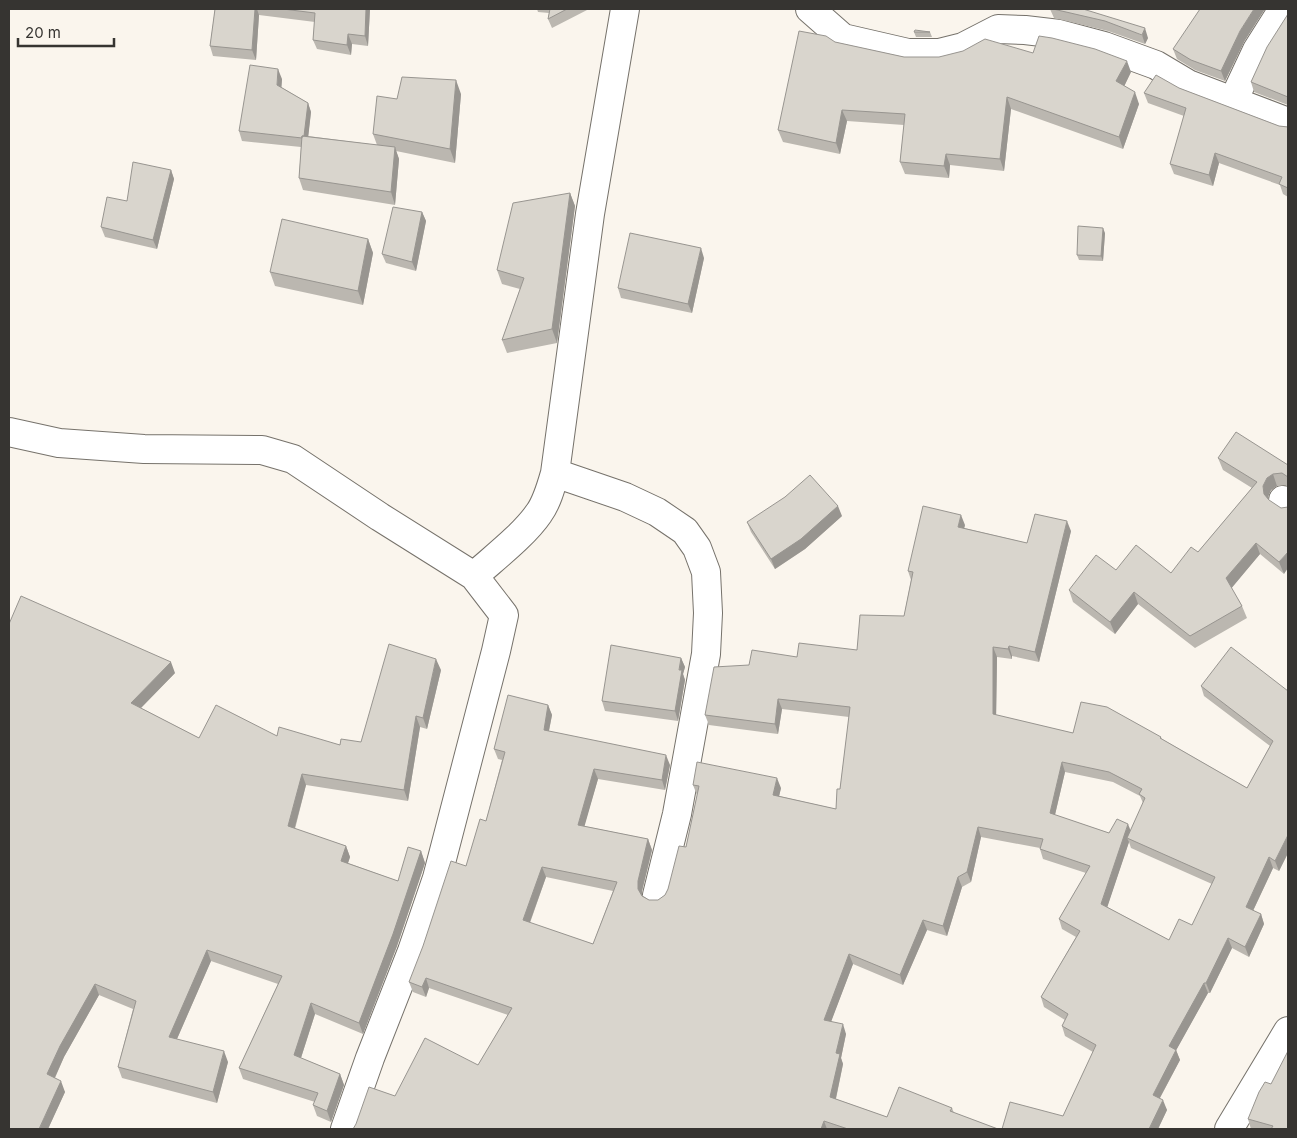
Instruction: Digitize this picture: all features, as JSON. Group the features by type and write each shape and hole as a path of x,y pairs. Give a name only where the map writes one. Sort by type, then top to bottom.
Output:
{"street":[{"path":"474,576 519,535 539,513 555,473 590,214 625,9"},
{"path":"810,9 843,38 908,53 939,54 963,47 998,28 1059,34 1104,46 1156,66 1188,84 1288,122"},
{"path":"1234,101 1257,50 1283,9"},
{"path":"9,432 58,443 163,450 262,450 293,458 380,517 474,576 504,615 437,878 412,951 344,1129"},
{"path":"555,473 625,497 657,512 685,532 697,548 706,572 708,613 706,654 676,814 657,895"},
{"path":"1229,1129 1288,1031"}],"building":[{"path":"215,9 255,9 252,50 210,46"},
{"path":"283,9 366,9 365,36 348,34 347,45 313,40 315,13"},
{"path":"550,9 567,9 548,19"},
{"path":"1053,9 1083,9 1145,28 1142,35 1105,21"},
{"path":"1200,9 1254,9 1240,31 1221,71 1191,60 1173,49"},
{"path":"1288,14 1288,97 1251,82 1267,47"},
{"path":"915,30 930,32 914,32"},
{"path":"799,31 826,36 835,42 904,57 939,57 963,51 985,39 1033,53 1039,36 1052,38 1095,49 1127,61 1116,81 1135,92 1119,137 1007,97 1000,159 946,154 944,166 900,162 905,114 842,110 836,143 778,130"},
{"path":"250,65 278,69 277,85 308,103 304,136 302,138 239,131"},
{"path":"1156,75 1179,88 1279,126 1288,127 1288,188 1279,184 1282,177 1215,153 1209,175 1170,164 1186,108 1144,93"},
{"path":"402,77 456,80 450,149 373,134 377,96 397,99"},
{"path":"302,136 395,147 391,192 299,178"},
{"path":"133,162 171,170 153,240 101,227 107,197 127,201"},
{"path":"570,193 552,329 502,340 524,278 497,270 513,203"},
{"path":"393,207 422,212 412,262 382,254"},
{"path":"282,219 368,239 358,291 270,272"},
{"path":"1078,226 1103,228 1101,256 1077,255"},
{"path":"630,233 701,248 688,304 618,288"},
{"path":"1236,432 1288,465 1288,477 1282,473 1273,474 1267,478 1263,486 1264,494 1269,500 1281,508 1288,507 1288,552 1279,562 1256,543 1226,578 1242,606 1190,636 1134,592 1110,622 1069,590 1096,555 1116,570 1136,545 1171,573 1191,547 1198,552 1257,482 1218,458"},
{"path":"810,475 838,506 801,539 771,559 747,522 785,497"},
{"path":"923,506 961,515 958,527 1027,543 1035,514 1067,521 1035,652 1009,646 1008,649 993,647 993,714 1073,733 1081,702 1107,707 1247,788 1273,741 1201,686 1231,647 1288,691 1288,835 1275,861 1269,857 1246,907 1261,914 1245,947 1228,938 1206,983 1204,983 1169,1046 1176,1050 1153,1095 1163,1100 1149,1129 1002,1129 1010,1102 1063,1116 1096,1045 1062,1026 1068,1014 1041,997 1080,931 1059,919 1090,866 1040,849 1043,839 978,827 967,872 958,877 943,926 923,920 900,975 849,954 824,1020 843,1024 836,1053 840,1054 830,1097 887,1117 899,1087 952,1108 950,1111 998,1129 848,1129 824,1121 821,1129 353,1129 369,1087 395,1096 425,1038 478,1065 512,1008 426,978 422,987 409,982 451,861 466,866 480,819 486,821 505,752 494,749 508,695 548,705 544,730 666,755 662,780 594,769 578,825 648,839 638,881 638,889 642,896 649,900 658,900 665,895 668,889 679,846 686,847 699,786 693,785 697,762 777,778 773,795 836,809 837,789 840,789 850,707 778,699 775,724 705,715 714,667 749,665 752,650 797,657 799,643 857,650 860,615 904,616 913,572 908,571","holes":["1062,762 1109,772 1142,789 1139,794 1145,798 1127,838 1215,877 1192,925 1179,919 1169,940 1101,904 1128,824 1117,819 1109,833 1050,813","542,867 617,882 593,944 523,920"]},
{"path":"21,596 171,662 131,703 199,738 216,705 277,736 279,727 340,745 341,739 361,742 389,644 436,659 423,718 416,716 404,790 302,774 288,826 346,846 341,861 398,881 408,847 421,851 393,934 359,1023 311,1003 294,1055 340,1074 327,1111 313,1105 318,1093 239,1068 282,976 207,950 169,1037 224,1051 213,1092 118,1067 136,1001 95,984 60,1046 47,1074 61,1081 39,1129 9,1129 9,624"},
{"path":"611,645 681,658 679,670 682,670 675,711 602,701"},
{"path":"1288,1051 1288,1129 1271,1129 1273,1126 1248,1119 1259,1092 1265,1082 1271,1084"}]}
